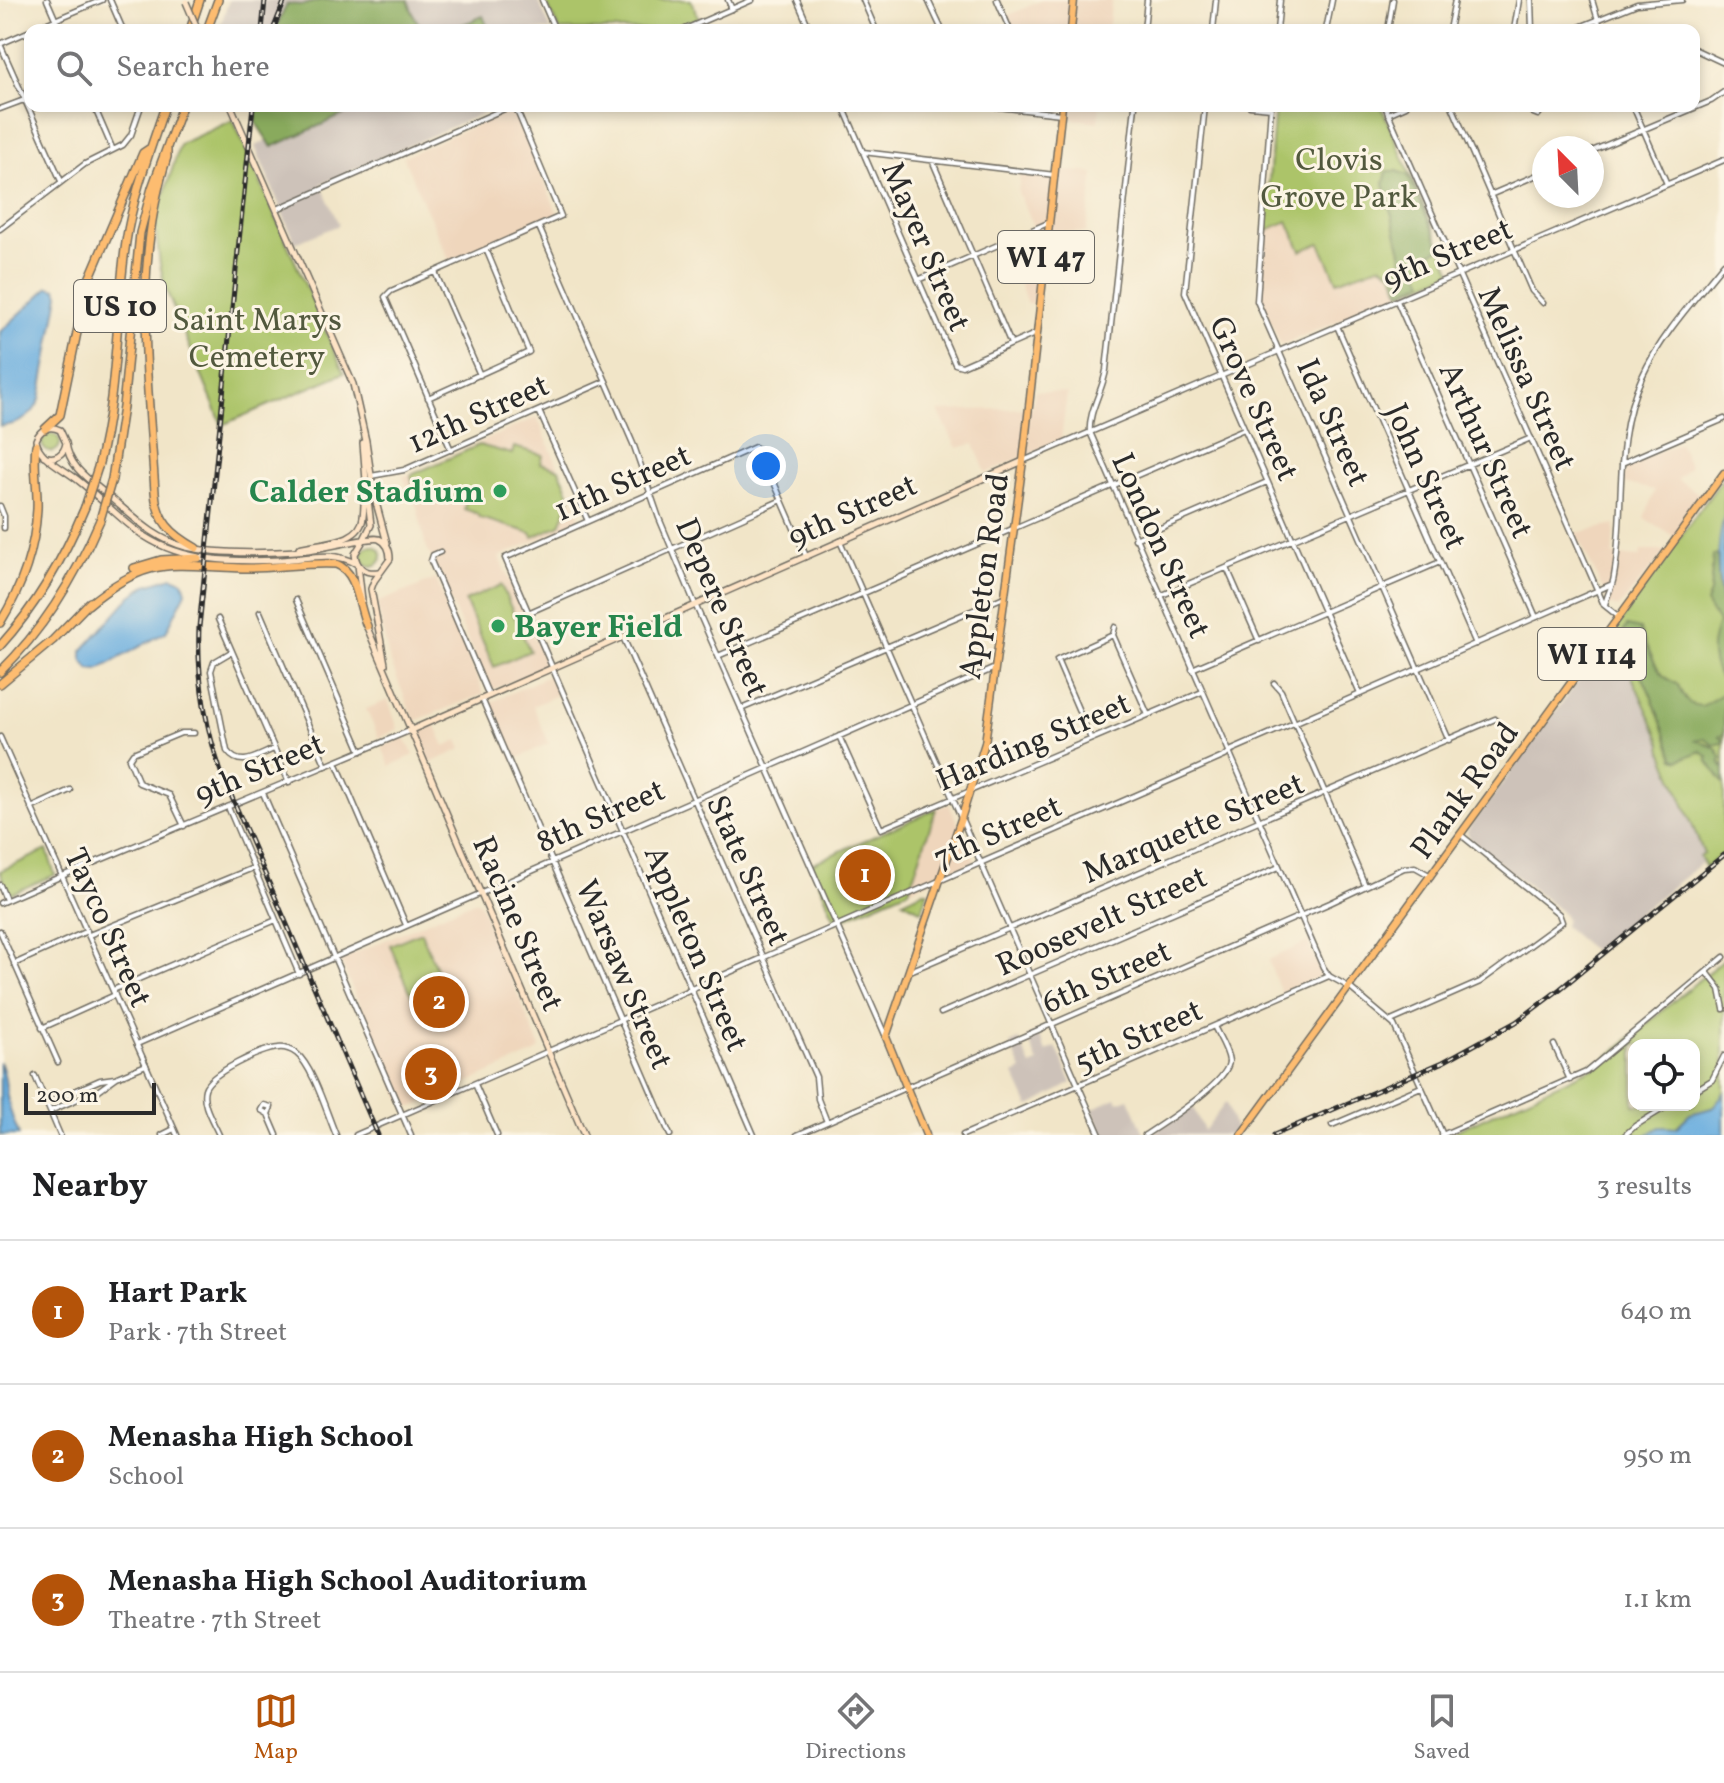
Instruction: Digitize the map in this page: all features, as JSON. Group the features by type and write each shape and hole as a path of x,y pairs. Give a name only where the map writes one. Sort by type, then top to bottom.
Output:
{"highway":[{"path":"192,24 200,0"},
{"path":"209,24 218,0"},
{"name":"US 10","path":"0,646 61,560 85,507 98,467 112,404 126,244 134,202 163,112"},
{"name":"US 10","path":"0,672 53,608 88,548 100,520 112,479 123,407 140,233 152,188 180,112"},
{"path":"45,429 57,419 62,406 90,276 143,153 151,148"},
{"path":"167,149 152,213 145,270 155,492 157,511 165,526 196,548"},
{"path":"0,623 22,581 35,529 36,445"},
{"path":"0,684 41,650 113,580 135,568 161,560 198,558"},
{"path":"88,605 122,579 161,566 250,568 336,564 345,568 351,577 367,626"}],"main road":[{"path":"1072,24 1074,0"},
{"path":"186,1 196,24"},
{"path":"234,112 356,394 363,432 371,525 355,554 367,626 386,669"},
{"name":"Appleton Road","path":"886,1037 985,743 1015,528 1062,112"},
{"path":"380,572 370,573 339,556 277,560 198,558 162,546 44,456 36,445 38,436 45,429 60,430 71,463 136,521 168,540 196,548 295,550 381,540 389,548"},
{"path":"44,456 59,456 66,443"},
{"name":"9th Street","path":"409,731 1023,461"},
{"name":"Plank Road","path":"1241,1135 1724,473"},
{"path":"367,477 389,548 390,559 373,582 372,593 386,669"},
{"path":"295,550 348,537 358,531 363,522 367,477"},
{"name":"Racine Street","path":"386,669 409,731 584,1135"},
{"name":"Depere Street","path":"886,1037 926,1135"}],"street":[{"path":"47,0 58,24"},
{"path":"45,24 102,0"},
{"path":"110,0 120,24"},
{"path":"542,0 552,24"},
{"path":"728,0 732,9"},
{"path":"697,24 752,0"},
{"path":"797,0 807,24"},
{"path":"863,0 873,24"},
{"path":"928,0 939,24"},
{"path":"997,0 1007,24"},
{"path":"1145,24 1147,0"},
{"path":"1214,24 1216,0"},
{"path":"1278,24 1280,0"},
{"path":"1327,24 1332,0"},
{"path":"1389,24 1393,0"},
{"path":"1450,24 1455,0"},
{"path":"1515,24 1519,0"},
{"path":"1531,0 1532,24"},
{"path":"1592,0 1599,24"},
{"path":"1587,24 1631,6 1651,1 1682,0"},
{"path":"0,109 24,99 0,44 24,33"},
{"path":"1700,52 1724,63"},
{"path":"1700,106 1724,92"},
{"path":"30,112 61,181"},
{"path":"97,112 113,150"},
{"path":"0,229 85,164 129,139 139,112"},
{"path":"277,209 499,112"},
{"path":"451,450 386,295 559,218 561,213 516,112"},
{"name":"Mayer Street","path":"846,112 957,365 962,366 1037,333"},
{"name":"London Street","path":"1134,112 1106,370 1089,423 1090,432 1329,976"},
{"name":"Grove Street","path":"1204,112 1184,289 1360,694"},
{"name":"Ida Street","path":"1271,112 1256,294 1258,304 1449,740"},
{"path":"1388,114 1392,112"},
{"path":"1455,112 1513,250 1532,291 1543,303"},
{"path":"1636,112 1667,184"},
{"path":"1604,146 1684,112"},
{"name":"Melissa Street","path":"1388,114 1605,607"},
{"path":"863,152 1055,175"},
{"path":"932,160 1011,344"},
{"name":"9th Street","path":"1023,461 1724,160"},
{"path":"1490,195 1532,177"},
{"path":"918,280 1049,223"},
{"name":"Depere Street","path":"539,227 634,446 695,604 886,1037"},
{"path":"428,398 529,352 486,249"},
{"path":"1619,617 1605,607 1614,578 1628,416 1645,370 1724,263"},
{"path":"435,272 480,375"},
{"name":"Arthur Street","path":"1397,301 1536,617"},
{"name":"John Street","path":"1337,326 1476,644"},
{"name":"12th Street","path":"367,477 404,470 606,381"},
{"path":"539,411 588,521"},
{"path":"1622,463 1724,419"},
{"path":"718,656 1244,429"},
{"path":"1160,596 1531,438"},
{"name":"11th Street","path":"505,558 757,447 782,500"},
{"path":"1135,539 1267,482"},
{"path":"528,613 782,500 806,556"},
{"path":"0,506 4,528"},
{"path":"840,541 1100,1135"},
{"path":"440,552 431,557 431,561 489,696"},
{"name":"Appleton Street","path":"505,558 754,1135"},
{"path":"1192,669 1441,562"},
{"path":"1227,568 1259,641"},
{"name":"7th Street","path":"356,1135 1610,585"},
{"path":"741,709 1005,596"},
{"path":"296,600 361,751"},
{"path":"260,612 326,766"},
{"path":"218,619 289,782"},
{"path":"1115,627 1113,635 1148,715"},
{"path":"1091,739 1057,660 1113,635"},
{"name":"State Street","path":"623,637 816,1077 818,1099 827,1122"},
{"path":"232,651 218,659 211,671 227,751 233,759 243,761 274,749"},
{"name":"8th Street","path":"137,1044 995,668"},
{"path":"1274,683 1281,691 1365,885"},
{"name":"Harding Street","path":"839,736 880,828 1202,692"},
{"name":"Warsaw Street","path":"482,699 670,1135"},
{"name":"Marquette Street","path":"908,972 1260,823 1495,719"},
{"name":"9th Street","path":"0,903 409,731"},
{"path":"184,826 169,795 139,783 129,759 133,753 181,733 194,733"},
{"name":"Tayco Street","path":"0,737 176,1132"},
{"path":"336,762 406,925"},
{"path":"31,808 70,790"},
{"path":"263,793 411,1135"},
{"path":"228,807 299,974"},
{"path":"1391,1021 1480,982 1562,920 1559,914 1461,835"},
{"name":"Roosevelt Street","path":"941,1013 1279,867"},
{"name":"6th Street","path":"797,1135 1407,867 1415,867 1431,876"},
{"path":"14,964 253,868"},
{"path":"0,885 6,900"},
{"path":"42,1028 114,992 276,920"},
{"path":"0,931 58,1062"},
{"path":"1329,976 1349,987 1391,1021 1443,1135 1570,1080 1603,1059 1724,957"},
{"path":"1707,972 1720,989 1724,1009"},
{"name":"5th Street","path":"963,1135 1329,976"},
{"path":"1145,1135 1190,1107 1227,1067 1228,1058 1214,1026"},
{"path":"1554,1045 1570,1080"},
{"path":"219,1135 205,1104 204,1093 208,1083 221,1071 281,1048 292,1050 303,1061 336,1135"},
{"path":"1700,1087 1712,1080 1724,1056"},
{"path":"47,1103 100,1080 117,1077 146,1065"},
{"path":"35,1076 60,1135"},
{"path":"50,1111 102,1088 117,1077"},
{"path":"475,1084 497,1135"},
{"path":"1332,1125 1421,1087"},
{"path":"1625,1135 1659,1111"},
{"path":"268,1114 277,1135"},
{"path":"162,1135 176,1132"}],"shaded area":[{"path":"229,0 328,0 281,24 221,24"},
{"path":"406,0 538,0 548,24 417,24"},
{"path":"1042,0 1112,0 1109,24 1010,24 1007,16"},
{"path":"343,112 485,112 321,184 339,225 295,243 255,146"},
{"path":"505,112 516,112 558,214 450,262 403,157"},
{"path":"1066,112 1099,112 1098,122 1066,118"},
{"path":"1060,170 1094,173 1086,233 1044,230 1036,303 1027,304 1006,244 1035,231 1018,192 1020,173 1059,177"},
{"path":"1288,221 1320,243 1386,266 1393,273 1401,294 1281,345 1259,296 1265,231"},
{"path":"1035,391 1067,393 1061,440 986,473 974,444 957,448 938,411 1032,408"},
{"path":"537,417 581,520 499,557 545,663 543,668 492,690 425,543 417,507 403,477"},
{"path":"1679,443 1690,466 1677,479 1704,497 1675,537 1644,518 1655,490 1623,483 1627,466"},
{"path":"1615,525 1613,556 1640,557 1641,551 1666,551 1618,608 1610,605 1576,533"},
{"path":"436,579 484,694 414,721 389,658 377,603"},
{"path":"1613,634 1662,744 1704,855 1700,857 1702,863 1592,950 1564,926 1566,919 1563,913 1470,839 1467,831"},
{"path":"550,675 559,694 533,706 549,743 512,761 489,703"},
{"path":"388,700 398,729 379,738 366,709"},
{"path":"435,724 445,746 458,740 462,749 428,764 416,734"},
{"path":"404,737 414,755 390,766 382,747"},
{"path":"949,804 975,861 909,890 936,809"},
{"path":"474,901 480,903 540,1048 535,1053 413,1107 404,1106 340,960"},
{"path":"1308,942 1322,975 1281,993 1268,960"},
{"path":"1038,1032 1046,1052 1056,1047 1072,1083 1029,1107 1014,1074 1022,1070 1010,1044 1019,1040 1031,1066 1038,1063 1027,1037"},
{"path":"1116,1098 1118,1102 1129,1098 1145,1135 1104,1135 1092,1109"},
{"path":"1226,1102 1237,1135 1149,1135 1193,1107 1204,1131"}],"green space":[{"path":"321,0 408,0 419,24 278,24 287,4 304,5"},
{"path":"545,0 691,0 699,18 686,24 556,24"},
{"path":"483,16 486,24 464,24"},
{"path":"257,112 350,112 272,147 256,123"},
{"name":"Clovis Grove Park","path":"1275,112 1384,112 1452,272 1401,294 1393,273 1381,265 1337,281 1320,243 1301,251 1288,221 1265,231"},
{"name":"Saint Marys Cemetery","path":"233,120 344,373 222,425 165,287 155,224 180,144"},
{"path":"1387,171 1408,175 1441,248 1426,255 1419,269 1424,281 1401,292 1396,280 1403,260 1384,184"},
{"path":"51,434 60,443 51,452 42,443"},
{"name":"Calder Stadium","path":"479,445 512,454 514,447 543,455 541,463 559,469 571,496 560,525 533,537 531,533 480,518 464,509 466,501 413,485 411,475"},
{"path":"1724,477 1724,853 1706,868 1700,857 1704,854 1662,744 1613,634"},
{"path":"368,546 376,546 382,556 376,566 368,566 362,560 362,552"},
{"path":"1713,555 1717,555 1724,608 1724,683 1715,669 1712,654 1718,623 1706,603 1710,593"},
{"name":"Bayer Field","path":"501,585 530,651 494,667 465,601"},
{"path":"1627,626 1640,629 1661,673 1678,685 1689,702 1702,706 1724,693 1724,734 1719,737 1724,740 1713,745 1705,738 1696,740 1716,748 1722,759 1724,784 1701,751 1679,760 1674,758 1651,695 1625,639 1623,632"},
{"path":"936,809 909,890 836,922 811,864"},
{"path":"47,850 55,875 12,893 7,892 0,871"},
{"path":"928,891 922,911 903,901"},
{"path":"421,932 448,997 418,1010 390,945"},
{"path":"1724,959 1724,1093 1712,1108 1690,1114 1675,1128 1660,1127 1647,1135 1446,1135 1595,1067 1628,1039 1628,1111 1700,1111 1700,1039 1628,1039"}],"water":[{"path":"49,287 57,289 59,295 40,399 24,419 0,426 0,332"},
{"path":"1724,516 1724,608 1718,562"},
{"path":"172,577 183,581 186,592 166,632 98,670 89,669 82,659 82,651 131,596 147,585"},
{"path":"0,1062 9,1106 19,1135 0,1135"},
{"path":"1724,1093 1724,1135 1647,1135 1660,1127 1676,1128 1690,1114 1712,1108"}],"railway":[{"path":"263,24 265,0"},
{"path":"275,24 285,0"},
{"path":"252,112 199,627 201,682 206,719 221,772 378,1135"},
{"path":"1274,1135 1443,1062 1516,1022 1724,855"}],"place":[{"name":"Calder Stadium","path":"500,491"},
{"name":"Bayer Field","path":"498,626"},
{"name":"Hart Park","path":"865,875"},
{"name":"Menasha High School","path":"439,1002"},
{"name":"Menasha High School Auditorium","path":"431,1074"}]}
